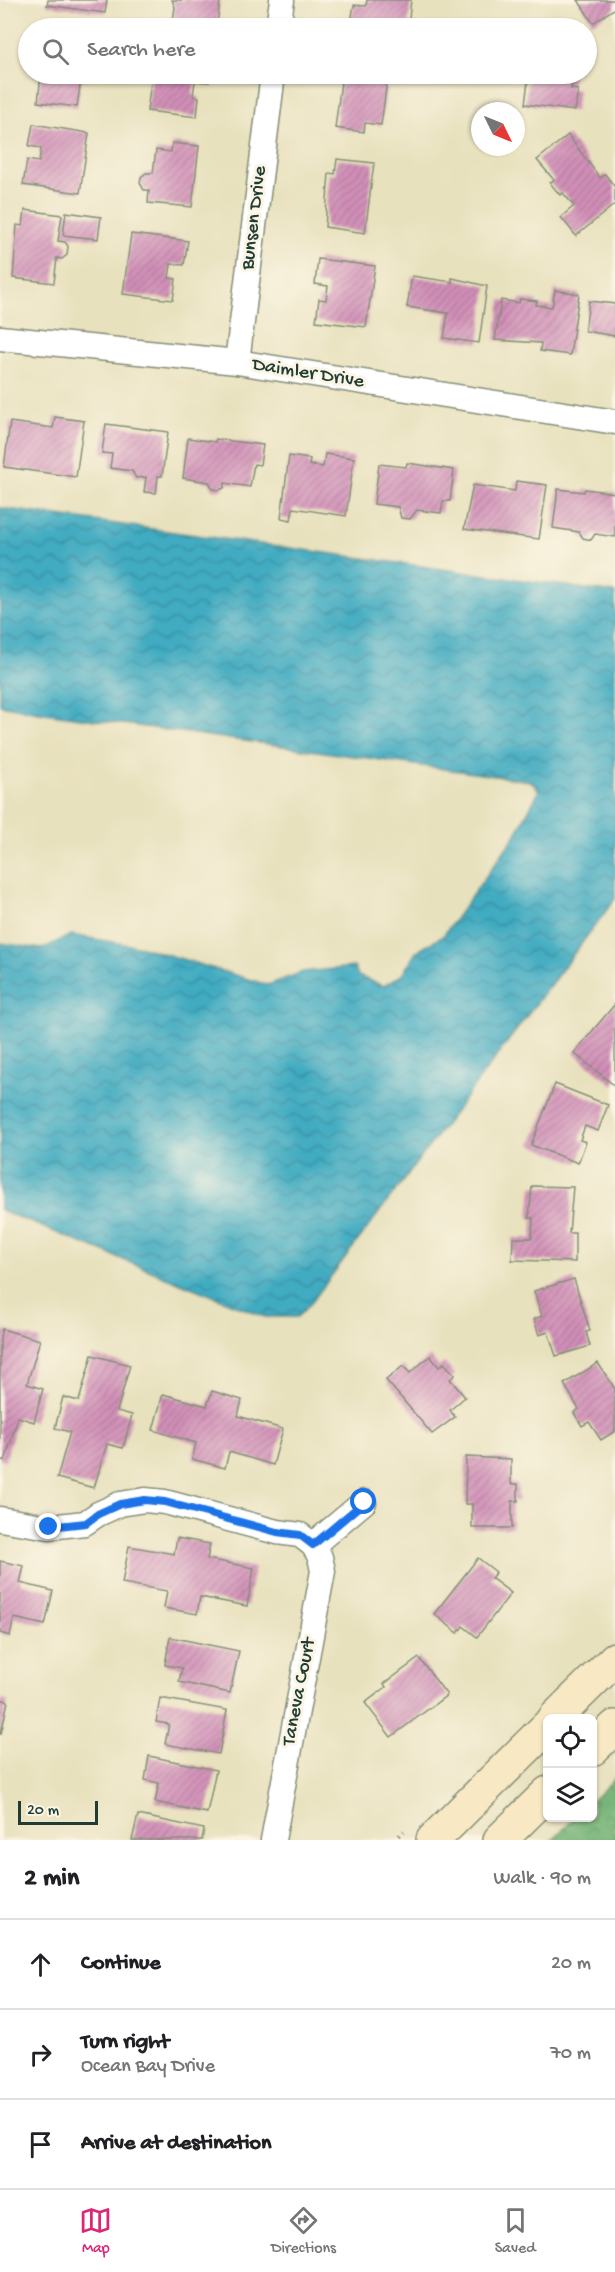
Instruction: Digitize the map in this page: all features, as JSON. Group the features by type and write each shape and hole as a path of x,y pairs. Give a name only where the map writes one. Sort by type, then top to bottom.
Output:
{"main road":[{"path":"560,1714 615,1659"},
{"path":"597,1744 615,1727"},
{"path":"432,1840 543,1731"},
{"path":"500,1840 543,1798"}],"street":[{"path":"279,18 282,0"},
{"name":"Bunsen Drive","path":"237,362 272,84"},
{"name":"Daimler Drive","path":"0,338 237,362 615,422"},
{"path":"0,1519 49,1527 86,1523 98,1514 120,1504 145,1500 165,1502 277,1532 300,1535 313,1545 364,1502"},
{"name":"Taneva Court","path":"273,1840 323,1571 320,1557 313,1545"}],"green space":[{"path":"615,1778 615,1840 552,1840 571,1822 597,1822 597,1796"}],"water":[{"path":"0,508 615,593 615,899 311,1303 297,1317 265,1317 0,1210 0,943 42,949 71,935 142,947 268,985 303,972 354,967 358,976 384,986 402,975 416,952 443,936 515,836 539,791 531,781 0,705"}],"building":[{"path":"48,0 107,0 105,13 47,5"},
{"path":"172,0 220,0 218,18 173,18 175,7"},
{"path":"367,0 411,0 409,18 352,18 354,5 366,6"},
{"path":"578,0 615,0 615,8 597,20 597,18 590,18"},
{"path":"40,84 80,84 77,107 38,102"},
{"path":"151,84 195,84 193,96 199,97 197,117 147,111"},
{"path":"341,84 387,84 381,125 365,123 364,132 335,128"},
{"path":"528,84 572,84 571,89 578,90 575,111 525,104"},
{"path":"33,124 89,133 80,193 23,185 27,160 39,162 41,148 29,146"},
{"path":"568,135 600,178 605,174 615,187 615,204 576,236 561,217 574,206 550,183 554,180 537,160"},
{"path":"172,143 199,146 192,207 148,203 149,190 144,190 140,183 141,177 146,173 153,173 156,150 171,152"},
{"path":"337,159 374,163 365,233 325,227 329,173 335,174"},
{"path":"25,210 62,215 58,241 65,242 68,246 67,255 62,259 57,258 54,283 13,278 17,225 23,226"},
{"path":"66,212 101,217 98,239 63,235"},
{"path":"131,234 188,241 184,265 171,264 169,278 176,279 173,300 123,294"},
{"path":"318,259 375,266 366,327 316,321 319,299 326,300 328,286 315,284"},
{"path":"412,276 452,282 452,278 487,286 479,343 444,338 448,313 407,307"},
{"path":"555,290 579,294 570,355 540,351 541,343 495,340 501,300 519,303 520,299 537,301 536,305 552,307"},
{"path":"589,301 615,304 615,336 585,331"},
{"path":"55,417 84,421 76,477 4,467 10,422 53,428"},
{"path":"106,424 168,432 162,476 158,476 156,493 144,492 146,477 136,478 132,471 110,468 112,454 102,453"},
{"path":"188,438 263,445 260,465 254,464 250,487 225,483 224,488 219,490 213,489 209,482 183,478"},
{"path":"325,454 354,458 346,516 293,508 291,520 281,518 289,456 310,459 309,465 323,467"},
{"path":"407,463 454,470 450,501 443,501 441,513 417,510 410,519 401,518 398,507 374,504 379,464 406,467"},
{"path":"516,481 547,485 539,539 464,529 473,485 515,491"},
{"path":"558,489 584,492 585,489 615,493 615,537 595,534 591,540 583,538 579,532 553,528"},
{"path":"615,1004 615,1086 574,1053"},
{"path":"555,1084 608,1105 598,1131 585,1126 580,1140 586,1142 578,1163 531,1145"},
{"path":"532,1186 573,1187 569,1233 575,1233 575,1262 512,1260 513,1238 532,1238 533,1218 529,1218"},
{"path":"574,1279 590,1331 586,1332 590,1346 556,1356 548,1332 539,1335 534,1319 542,1316 534,1291"},
{"path":"2,1329 40,1340 27,1384 43,1389 34,1422 18,1417 5,1461 0,1459 0,1336"},
{"path":"92,1355 130,1365 117,1411 132,1415 123,1448 107,1444 94,1488 57,1478 70,1432 55,1428 63,1397 79,1401"},
{"path":"430,1356 439,1367 444,1363 455,1375 450,1379 465,1397 450,1410 455,1417 432,1434 386,1380 403,1366 410,1373"},
{"path":"598,1363 615,1389 615,1431 601,1440 589,1422 582,1426 574,1413 579,1409 564,1384"},
{"path":"212,1391 242,1400 238,1416 283,1429 273,1465 229,1452 225,1468 192,1459 196,1443 153,1430 163,1394 207,1406"},
{"path":"466,1457 511,1459 511,1484 518,1484 518,1501 512,1501 512,1528 472,1528 472,1504 465,1504"},
{"path":"177,1538 210,1544 207,1559 254,1568 247,1606 200,1597 197,1614 164,1608 167,1591 122,1583 129,1546 174,1554"},
{"path":"478,1558 496,1572 491,1578 511,1593 477,1637 463,1626 458,1633 434,1614"},
{"path":"0,1561 24,1566 20,1583 53,1591 45,1625 14,1618 10,1636 0,1633"},
{"path":"170,1637 239,1651 230,1693 179,1682 182,1668 165,1665"},
{"path":"419,1658 447,1695 391,1737 365,1703 386,1687 384,1684"},
{"path":"160,1698 227,1710 219,1754 165,1744 169,1724 156,1722"},
{"path":"0,1699 8,1701 1,1734 0,1734"},
{"path":"149,1756 216,1770 207,1813 155,1802 159,1783 145,1780"},
{"path":"138,1815 204,1829 202,1840 132,1840"}],"route":[{"path":"49,1527 86,1523 98,1514 120,1504 145,1500 165,1502 277,1532 300,1535 313,1545 364,1502"}]}
